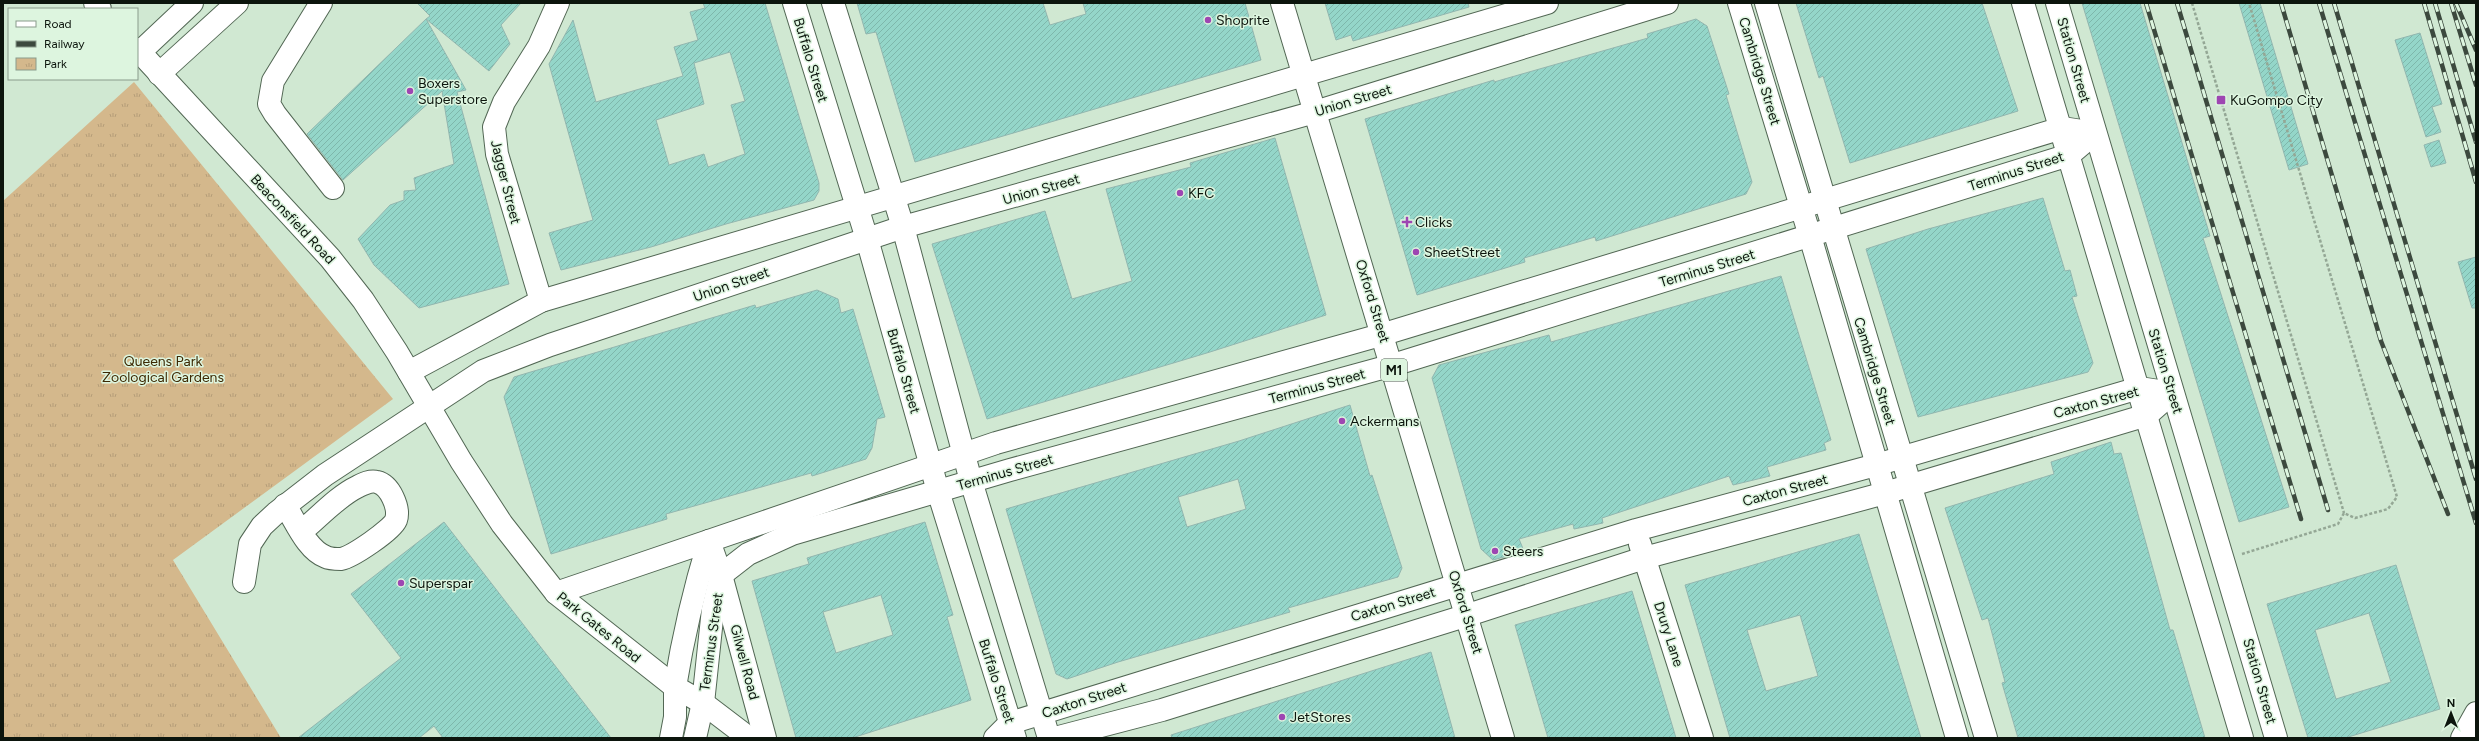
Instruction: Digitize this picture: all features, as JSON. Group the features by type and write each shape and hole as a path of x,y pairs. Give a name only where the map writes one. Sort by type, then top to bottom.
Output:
{"street":[{"path":"138,51 192,3"},
{"path":"159,74 237,3"},
{"path":"321,3 273,82 269,104 275,114 333,188"},
{"name":"Jagger Street","path":"542,301 497,154 494,127 504,102 539,46 558,3"},
{"name":"Buffalo Street","path":"794,3 856,207 867,238 930,465 1013,730"},
{"path":"833,3 894,195 971,481 1049,738"},
{"name":"Oxford Street","path":"1282,3 1314,112 1384,334 1503,738"},
{"path":"409,372 542,301 894,195 1547,3"},
{"name":"Union Street","path":"244,582 250,544 262,526 285,505 325,475 427,406 483,371 550,345 867,238 1314,112 1667,3"},
{"name":"Cambridge Street","path":"1739,3 1802,208 1957,738"},
{"name":"Cambridge Street","path":"1766,3 1832,229 1986,738"},
{"path":"2025,3 2242,738"},
{"name":"Station Street","path":"2057,3 2276,738"},
{"name":"Beaconsfield Road","path":"138,51 330,258 363,300 409,372 427,406"},
{"name":"Terminus Street","path":"556,593 710,542 964,453 1384,334 2062,128 2095,133"},
{"name":"Terminus Street","path":"695,738 702,703 712,609 721,575 748,554 766,544 792,534 971,481 1393,365 2069,155 2095,133"},
{"name":"Caxton Street","path":"995,738 1013,730 1041,713 1636,530 1901,458 2139,388 2172,393"},
{"name":"Caxton Street","path":"1055,738 1162,710 1468,615 1644,558 1885,494 2147,415 2172,393"},
{"name":"Park Gates Road","path":"427,406 502,524 556,593 675,687 702,703 749,738"},
{"path":"285,505 302,531"},
{"name":"Drury Lane","path":"1636,530 1702,738"},
{"name":"Terminus Street","path":"671,738 675,717 675,687 683,638 694,591 710,542"},
{"name":"Gilwell Road","path":"710,542 721,575 765,738"},
{"path":"2462,738 2476,713"}],"path":[{"path":"2192,3 2344,513 2338,524 2259,548"},
{"path":"2249,3 2397,497 2388,509 2355,518 2344,513"}],"green space":[{"name":"Queens Park Zoological Gardens","path":"134,82 393,399 173,560 281,738 3,738 3,201"}],"building":[{"path":"417,3 521,3 501,25 510,44 489,71 426,19 430,16"},
{"path":"703,3 765,3 819,183 819,191 814,200 726,224 651,247 561,270 549,233 593,220 549,64 573,20 596,102 683,76 674,47 698,40 690,12 705,8","holes":["730,52 745,101 731,105 745,154 708,167 704,154 669,165 656,120 704,104 694,63"]},
{"path":"857,3 1043,3 1050,25 1086,14 1083,3 1245,3 1261,60 915,162 876,32 866,34"},
{"path":"1325,3 1468,3 1469,7 1353,41 1351,35 1336,40"},
{"path":"1796,3 1982,3 2018,111 1850,163 1823,76 1819,78"},
{"path":"2082,3 2140,3 2210,236 2203,238 2289,507 2239,522"},
{"path":"2239,3 2260,3 2308,164 2289,170"},
{"path":"426,19 466,90 457,92 509,284 419,308 374,265 358,239 390,205 404,200 404,191 416,190 414,178 454,164 442,91 343,180 307,134"},
{"path":"1696,19 1707,26 1729,94 1726,95 1752,182 1746,194 1596,241 1595,237 1524,258 1525,262 1417,295 1365,119 1494,80 1494,82 1648,38 1647,34"},
{"path":"2420,33 2442,104 2432,107 2441,132 2426,137 2395,40"},
{"path":"1275,138 1326,315 1210,352 987,419 932,244 1045,211 1072,299 1132,281 1106,189 1191,167 1190,163"},
{"path":"2439,140 2446,163 2431,167 2424,145"},
{"path":"2043,198 2065,271 2070,270 2077,296 2072,297 2093,363 2088,372 1918,417 1866,249 1928,229"},
{"path":"2476,257 2476,308 2472,308 2458,262"},
{"path":"1781,276 1831,440 1824,443 1826,450 1767,467 1770,476 1733,485 1729,476 1602,518 1603,523 1574,529 1573,524 1519,539 1524,551 1518,553 1493,560 1481,549 1432,378 1439,365 1549,335 1551,342"},
{"path":"817,290 838,299 841,313 853,309 885,417 877,419 872,448 866,459 812,476 811,473 666,514 667,519 551,554 504,397 514,377 755,305 756,308"},
{"path":"1350,405 1370,476 1372,475 1402,568 1398,577 1288,608 1290,612 1118,662 1067,679 1056,674 1006,509 1239,441","holes":["1238,479 1246,509 1187,527 1178,497"]},
{"path":"2111,442 2114,454 2121,453 2170,630 2173,630 2205,738 2018,738 2002,683 2005,682 1988,618 1982,620 1945,508 2054,474 2051,462"},
{"path":"444,522 611,738 443,738 434,726 419,738 298,738 401,658 351,594"},
{"path":"925,522 953,615 947,617 971,700 852,738 796,738 752,581 809,564 807,558","holes":["881,595 893,635 836,653 823,612"]},
{"path":"1859,534 1921,738 1730,738 1685,585","holes":["1800,615 1818,676 1766,691 1747,630"]},
{"path":"2396,565 2440,709 2345,738 2308,738 2267,604","holes":["2369,613 2391,682 2336,699 2315,630"]},
{"path":"1632,591 1676,738 1548,738 1515,625"},
{"path":"1431,652 1455,738 1172,738 1171,735"}],"railway":[{"path":"2146,3 2301,519"},
{"path":"2177,3 2328,510"},
{"path":"2281,3 2381,341 2448,514"},
{"path":"2319,3 2476,523"},
{"path":"2334,3 2476,479"},
{"path":"2424,3 2476,182"},
{"path":"2435,3 2476,142"},
{"path":"2451,3 2476,85"},
{"path":"2456,3 2476,50"}],"place":[{"name":"Shoprite","path":"1208,20"},
{"name":"Boxers Superstore","path":"410,91"},
{"name":"KuGompo City","path":"2221,100"},
{"name":"KFC","path":"1180,193"},
{"name":"Clicks","path":"1407,222"},
{"name":"SheetStreet","path":"1416,252"},
{"name":"Ackermans","path":"1342,421"},
{"name":"Steers","path":"1495,551"},
{"name":"Superspar","path":"401,583"},
{"name":"JetStores","path":"1282,717"}]}
